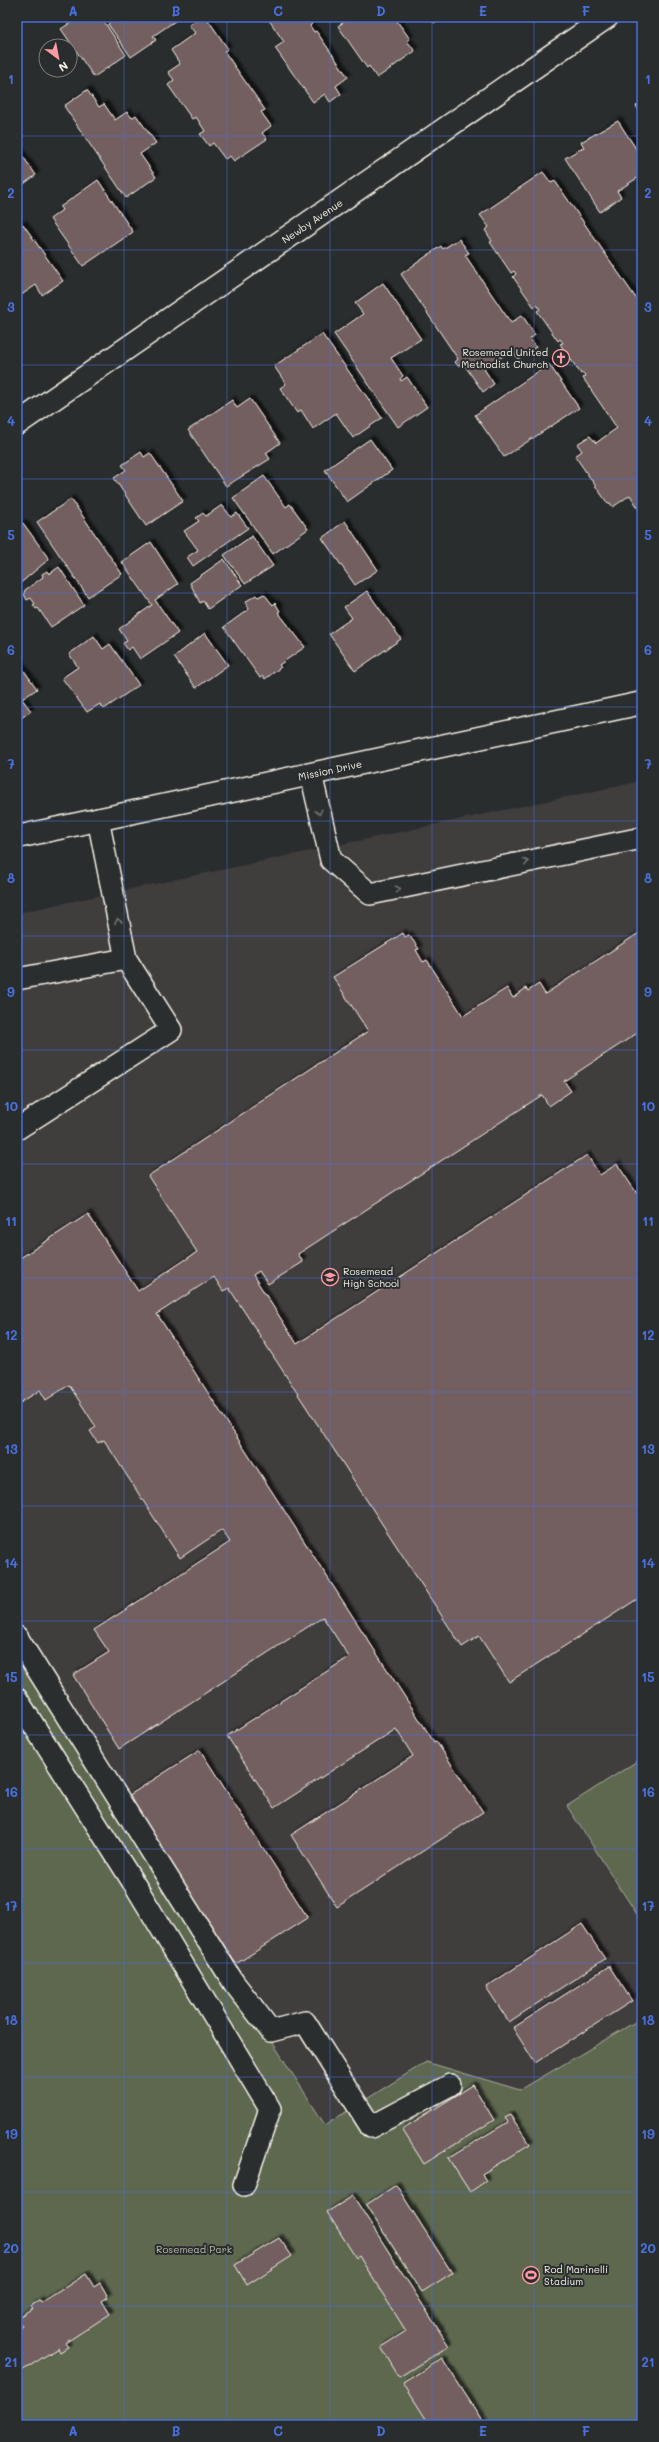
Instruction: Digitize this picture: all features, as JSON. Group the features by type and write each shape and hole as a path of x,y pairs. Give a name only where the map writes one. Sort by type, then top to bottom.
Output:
{"street":[{"name":"Newby Avenue","path":"17,424 607,17"},
{"name":"Mission Drive","path":"17,837 642,703"}],"lane":[{"path":"311,774 331,860 370,894 642,838"},
{"path":"17,1129 172,1030 126,959 98,820"},
{"path":"17,979 126,959"},
{"path":"17,1637 234,1983 271,2031 305,2022 371,2126 450,2085"},
{"path":"17,1699 138,1890 270,2109 244,2185"}],"shaded area":[{"name":"Rosemead High School","path":"642,781 642,2425 515,2425 17,1640 17,913"}],"green space":[{"name":"Rosemead Park","path":"17,1640 325,2125 426,2062 520,2090 642,2018 642,2425 17,2425"},
{"path":"642,1758 642,1922 567,1806"}],"building":[{"path":"79,17 101,17 126,55 94,77 78,54 78,38 67,38 61,29"},
{"path":"108,17 181,17 153,36 156,40 131,57 108,24 111,21"},
{"path":"201,17 206,17 228,49 224,51 265,110 261,112 271,126 262,133 267,139 234,161 230,156 225,159 213,143 209,146 200,134 205,131 196,117 192,119 168,85 174,80 168,72 180,64 171,50 195,33 189,25"},
{"path":"273,17 307,17 312,24 310,26 314,32 316,31 348,77 336,86 341,94 330,102 325,94 313,102 275,48 284,42 269,20"},
{"path":"351,17 394,17 410,39 407,41 415,51 377,78 369,66 367,68 338,26"},
{"path":"430,17 443,17 434,23"},
{"path":"87,90 99,107 104,104 115,120 127,112 132,118 136,115 156,143 140,154 156,177 126,198 64,106"},
{"path":"642,102 642,115 636,106"},
{"path":"618,121 642,158 642,175 617,191 621,197 600,212 565,158 584,147 581,142"},
{"path":"17,148 36,175 17,189"},
{"path":"543,172 551,183 555,181 642,307 642,514 630,495 613,507 610,503 608,504 575,456 582,451 577,444 590,436 596,443 617,428 583,378 586,376 583,373 581,374 560,344 563,343 560,339 558,341 537,311 540,309 537,305 534,307 513,277 516,274 514,271 511,273 490,242 492,241 485,230 489,227 480,215"},
{"path":"98,180 133,232 83,266 50,219 62,210 60,207"},
{"path":"23,224 63,281 42,295 36,285 17,298 17,228"},
{"path":"459,239 469,253 465,255 511,323 522,315 535,335 530,339 536,347 518,359 512,350 484,369 494,384 483,392 463,363 458,366 455,362 458,359 401,274 441,246 443,249"},
{"path":"383,283 421,339 391,358 403,376 400,379 401,381 407,377 427,407 398,427 334,334 363,314 355,303"},
{"path":"322,334 382,418 353,438 336,413 313,429 301,410 297,413 280,388 286,384 274,366"},
{"path":"549,364 579,408 504,457 475,415"},
{"path":"250,399 280,443 266,453 270,459 226,486 188,430 232,400 237,408"},
{"path":"370,439 392,470 347,502 325,470"},
{"path":"141,452 144,457 150,453 183,501 146,526 114,478 126,470 122,465"},
{"path":"264,476 286,507 290,504 308,529 273,554 233,498"},
{"path":"71,499 122,574 88,597 37,522"},
{"path":"222,505 231,517 237,513 248,528 193,566 187,557 198,550 184,531 199,521 196,518 203,513 206,516"},
{"path":"345,521 378,570 355,585 322,538"},
{"path":"23,523 49,559 17,586 17,527"},
{"path":"252,536 273,566 245,584 224,555"},
{"path":"151,542 178,584 155,600 178,633 140,659 132,647 128,650 123,643 127,641 119,629 152,605 122,562"},
{"path":"224,559 242,585 208,609 203,601 200,603 190,583"},
{"path":"59,567 84,605 51,627 38,608 36,609 33,605 35,604 31,598 27,600 24,594 25,590 43,577 42,574 47,571 49,574"},
{"path":"367,591 401,639 355,671 329,634 352,618 344,607"},
{"path":"264,594 273,605 275,603 280,611 278,612 305,647 279,665 281,667 265,679 263,676 260,678 224,627 249,609 245,602 256,595 258,597"},
{"path":"205,633 228,665 196,688 174,657"},
{"path":"94,636 103,649 110,644 139,685 104,709 100,704 87,712 62,678 78,667 69,654"},
{"path":"17,657 20,661 18,662 37,689 22,699 31,711 17,721"},
{"path":"642,931 642,1030 564,1081 571,1091 549,1106 542,1095 298,1254 303,1262 268,1284 259,1271 253,1275 297,1344 587,1155 600,1175 617,1164 642,1201 642,1596 509,1682 479,1636 462,1647 229,1288 223,1291 214,1277 157,1314 434,1742 436,1741 483,1812 337,1907 291,1835 413,1756 396,1729 274,1808 227,1736 349,1657 323,1617 119,1749 73,1675 109,1652 94,1630 230,1542 222,1530 180,1558 104,1440 98,1443 90,1431 96,1427 69,1385 46,1400 40,1390 17,1405 17,1260 88,1214 138,1291 197,1252 148,1176 368,1031 333,977 403,933 405,937 409,935 419,949 416,950 423,962 427,960 463,1016 507,988 513,998 526,988 528,991 539,984 545,994"},
{"path":"200,1750 308,1918 236,1964 128,1796"},
{"path":"582,1924 605,1959 509,2022 486,1987"},
{"path":"609,1966 632,2001 535,2063 513,2028"},
{"path":"473,2085 494,2120 424,2164 402,2129"},
{"path":"510,2115 530,2144 482,2174 486,2181 470,2192 448,2158 508,2122 505,2118"},
{"path":"396,2185 452,2273 422,2292 366,2205"},
{"path":"353,2196 449,2346 399,2377 381,2347 406,2331 359,2256 356,2258 327,2212"},
{"path":"279,2238 292,2256 247,2285 235,2265"},
{"path":"86,2274 94,2287 100,2283 108,2297 102,2301 110,2314 65,2343 68,2347 60,2352 58,2348 17,2374 17,2329 22,2327 17,2318 33,2308 31,2306 40,2300 41,2303"},
{"path":"442,2358 485,2425 430,2425 403,2383"}],"place":[{"name":"Rosemead United Methodist Church","path":"561,358"},
{"name":"Rosemead High School","path":"330,1277"},
{"name":"Rod Marinelli Stadium","path":"531,2275"}]}
